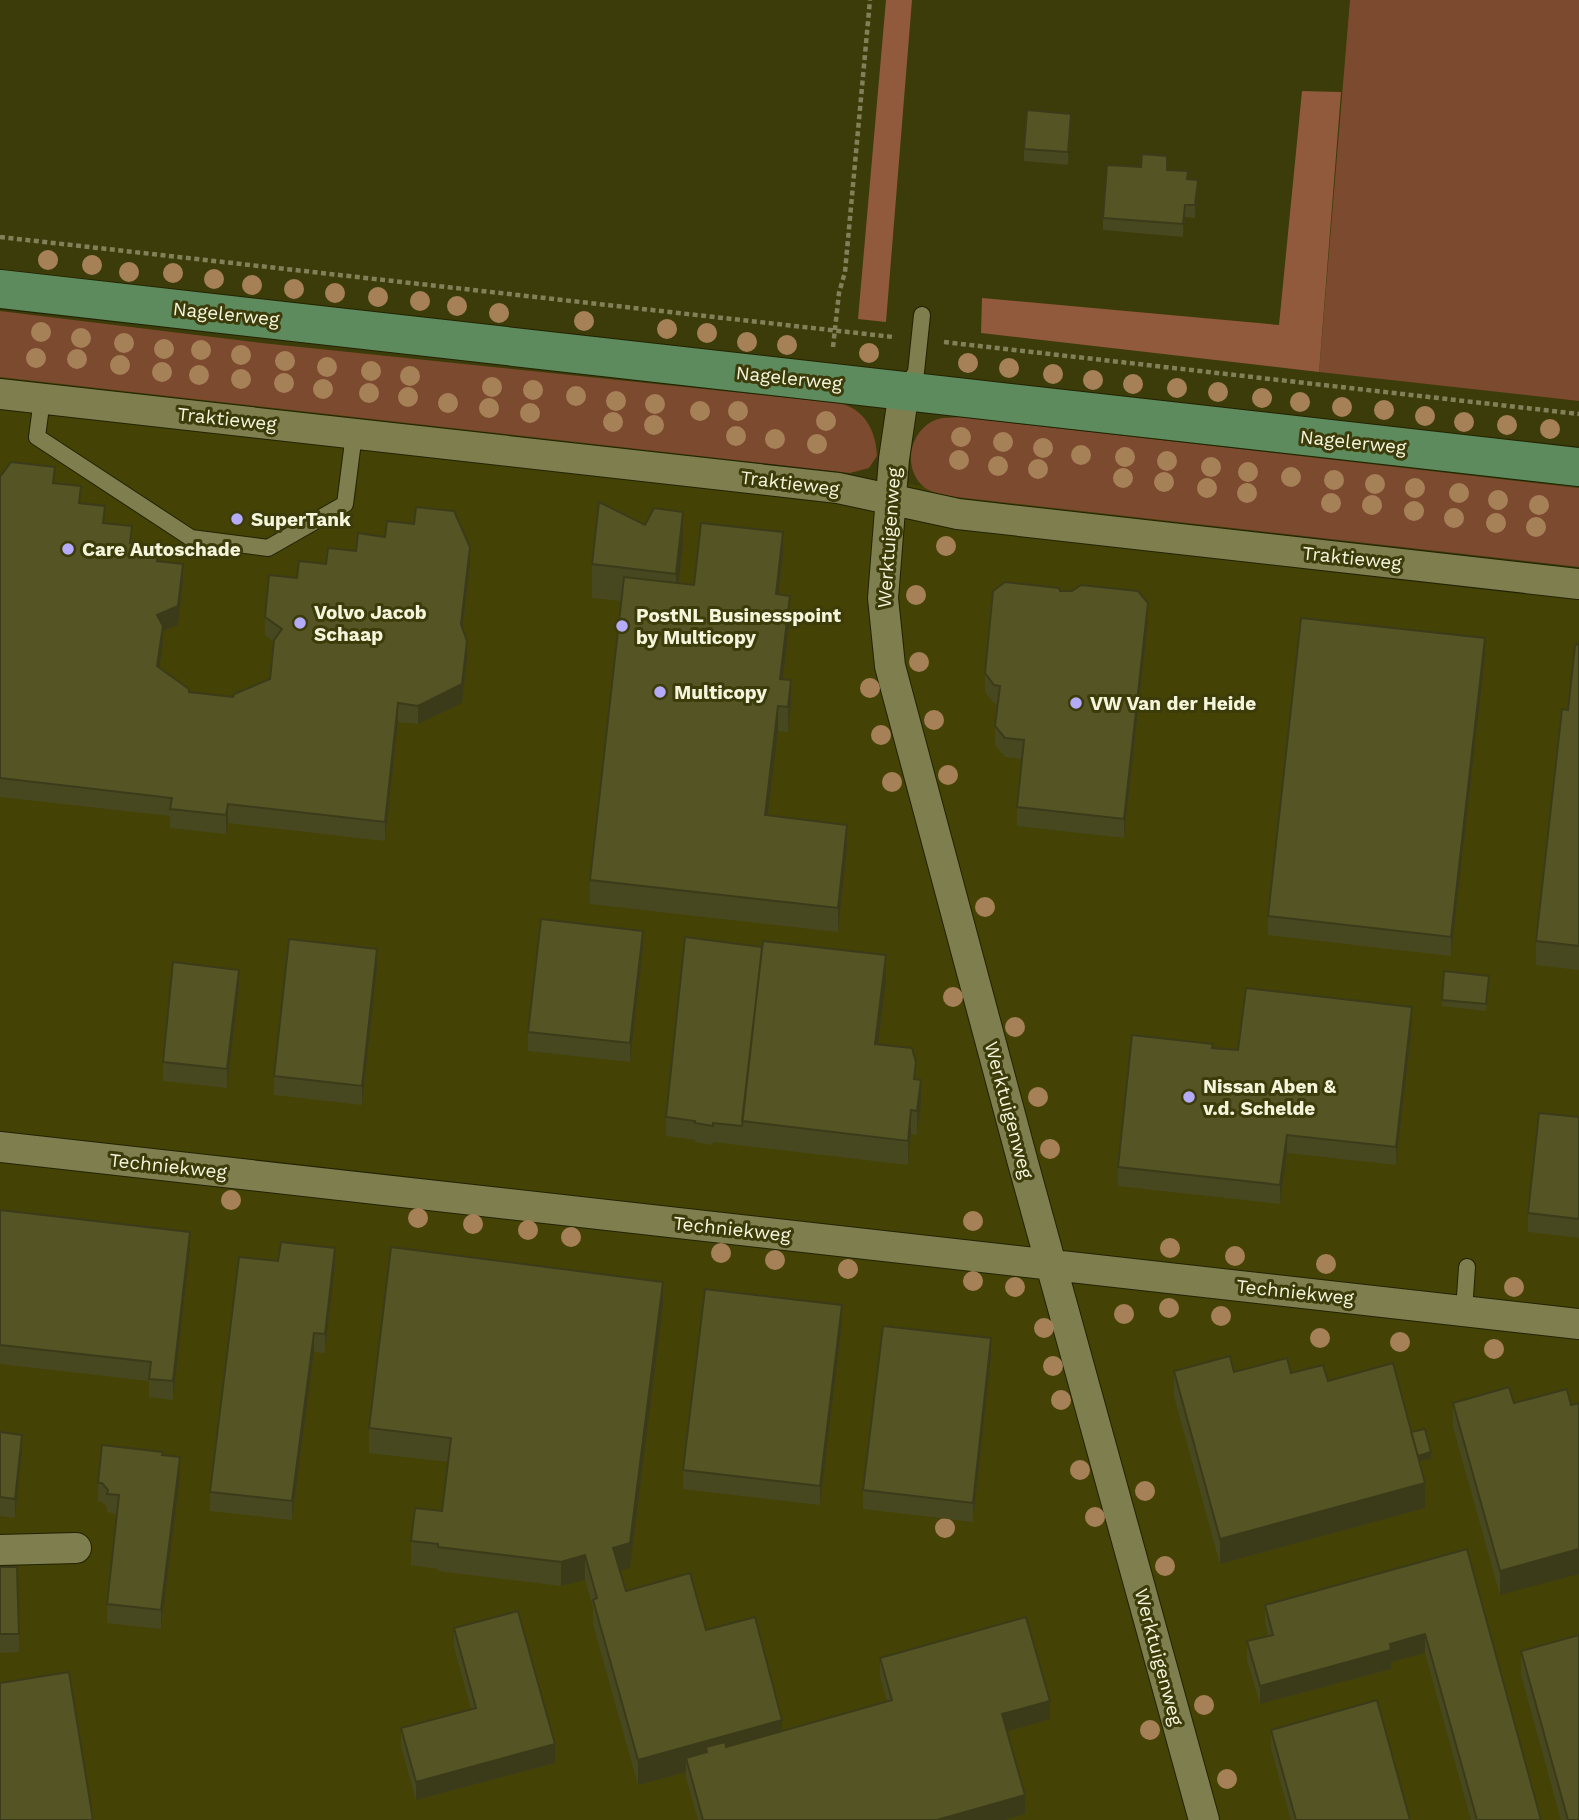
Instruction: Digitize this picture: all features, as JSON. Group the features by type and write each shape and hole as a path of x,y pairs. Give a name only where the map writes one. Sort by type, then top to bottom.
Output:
{"main road":[{"name":"Nagelerweg","path":"0,289 1579,467"}],"street":[{"name":"Werktuigenweg","path":"904,391 890,499 883,598 890,666 1204,1820"},
{"name":"Traktieweg","path":"0,394 838,488 958,514 1541,589 1579,584"},
{"name":"Techniekweg","path":"0,1147 1579,1324"},
{"path":"0,1550 76,1548"}],"lane":[{"path":"904,391 916,372 922,314"},
{"path":"42,398 37,437 191,538 268,548 345,504 354,434"},
{"path":"1464,1311 1467,1267"}],"path":[{"path":"834,339 839,293 845,272 870,0"},
{"path":"0,237 1579,414"}],"shaded area":[{"path":"886,0 912,0 886,322 858,319"},
{"path":"1350,0 1579,0 1579,401 1319,372"},
{"path":"1302,91 1341,92 1319,372 981,333 982,298 1279,325"},
{"path":"0,311 262,343 839,403 856,410 867,422 874,438 877,456 869,468 850,473 0,377"},
{"path":"0,359 1579,576 1579,1820 0,1820"},
{"path":"960,417 1579,488 1579,567 939,495 925,488 917,479 911,460 912,449 915,439 928,424 940,418"}],"building":[{"path":"1027,110 1071,114 1068,152 1024,149"},
{"path":"1142,154 1167,156 1167,170 1188,171 1187,179 1198,180 1195,205 1185,205 1183,224 1103,218 1107,165 1141,167"},
{"path":"11,462 55,467 53,483 81,486 79,503 105,506 103,523 132,526 130,543 158,546 157,561 183,564 178,606 157,615 163,626 157,666 189,689 189,692 233,697 234,694 270,679 274,640 282,629 265,617 269,575 297,578 299,561 326,564 328,548 356,551 358,533 385,537 387,521 414,524 416,507 454,511 470,547 461,624 467,641 462,684 418,706 398,703 385,822 228,804 226,815 170,809 172,798 0,778 0,477"},
{"path":"599,502 645,525 654,508 683,512 676,574 592,564"},
{"path":"701,523 783,532 776,594 790,596 780,679 791,680 788,707 778,706 765,815 847,825 838,908 590,880 624,577 694,585"},
{"path":"1005,582 1059,588 1060,591 1072,591 1081,585 1138,591 1148,603 1124,819 1017,807 1024,740 1005,738 995,726 1000,686 994,685 985,673 993,591"},
{"path":"1301,618 1485,638 1451,937 1268,916"},
{"path":"1579,642 1579,946 1536,941 1562,709 1568,710 1575,646"},
{"path":"541,919 643,931 630,1043 528,1032"},
{"path":"685,937 762,947 742,1126 713,1123 713,1126 666,1117"},
{"path":"289,939 377,949 362,1086 274,1076"},
{"path":"763,941 886,955 875,1044 912,1048 916,1062 914,1079 921,1080 917,1111 911,1110 908,1141 742,1121"},
{"path":"173,962 239,970 227,1069 163,1062"},
{"path":"1444,971 1489,976 1486,1004 1442,1000"},
{"path":"1246,988 1412,1007 1396,1147 1287,1135 1280,1185 1118,1167 1132,1035 1213,1044 1212,1048 1238,1050"},
{"path":"1539,1113 1579,1117 1579,1219 1528,1213"},
{"path":"0,1210 190,1232 173,1381 149,1379 151,1362 0,1345"},
{"path":"281,1242 335,1248 325,1334 314,1333 292,1501 210,1492 239,1257 278,1261"},
{"path":"391,1247 663,1282 630,1543 613,1548 626,1591 690,1573 706,1630 755,1617 782,1720 638,1760 593,1600 597,1598 585,1555 561,1562 438,1547 438,1544 411,1541 415,1508 442,1511 451,1438 369,1428"},
{"path":"705,1289 842,1305 820,1486 683,1470"},
{"path":"883,1326 991,1338 973,1503 863,1490"},
{"path":"1230,1356 1234,1372 1287,1358 1291,1373 1323,1365 1328,1381 1393,1363 1425,1483 1220,1539 1174,1371"},
{"path":"1509,1387 1514,1403 1567,1389 1571,1405 1579,1403 1579,1549 1500,1571 1453,1403"},
{"path":"1425,1429 1431,1452 1418,1456 1411,1432"},
{"path":"0,1432 22,1435 15,1499 0,1497"},
{"path":"102,1445 163,1452 162,1455 180,1457 161,1610 107,1604 119,1495 107,1494 108,1490 102,1483 98,1483"},
{"path":"1467,1549 1541,1820 1477,1820 1425,1634 1390,1644 1391,1650 1260,1686 1247,1641 1273,1635 1265,1605"},
{"path":"0,1567 17,1567 19,1634 0,1634"},
{"path":"518,1611 555,1744 416,1782 401,1728 476,1708 454,1628"},
{"path":"1026,1617 1050,1701 1002,1714 1025,1795 937,1820 703,1820 686,1758 707,1752 706,1747 725,1742 726,1747 892,1700 880,1658"},
{"path":"1579,1635 1579,1820 1568,1820 1521,1651"},
{"path":"69,1672 93,1820 0,1820 0,1683"},
{"path":"1377,1700 1410,1820 1296,1820 1271,1730"}],"place":[{"name":"SuperTank","path":"237,519"},
{"name":"Care Autoschade","path":"68,549"},
{"name":"Volvo Jacob Schaap","path":"300,623"},
{"name":"PostNL Businesspoint by Multicopy","path":"622,626"},
{"name":"Multicopy","path":"660,692"},
{"name":"VW Van der Heide","path":"1076,703"},
{"name":"Nissan Aben & v.d. Schelde","path":"1189,1097"}]}
